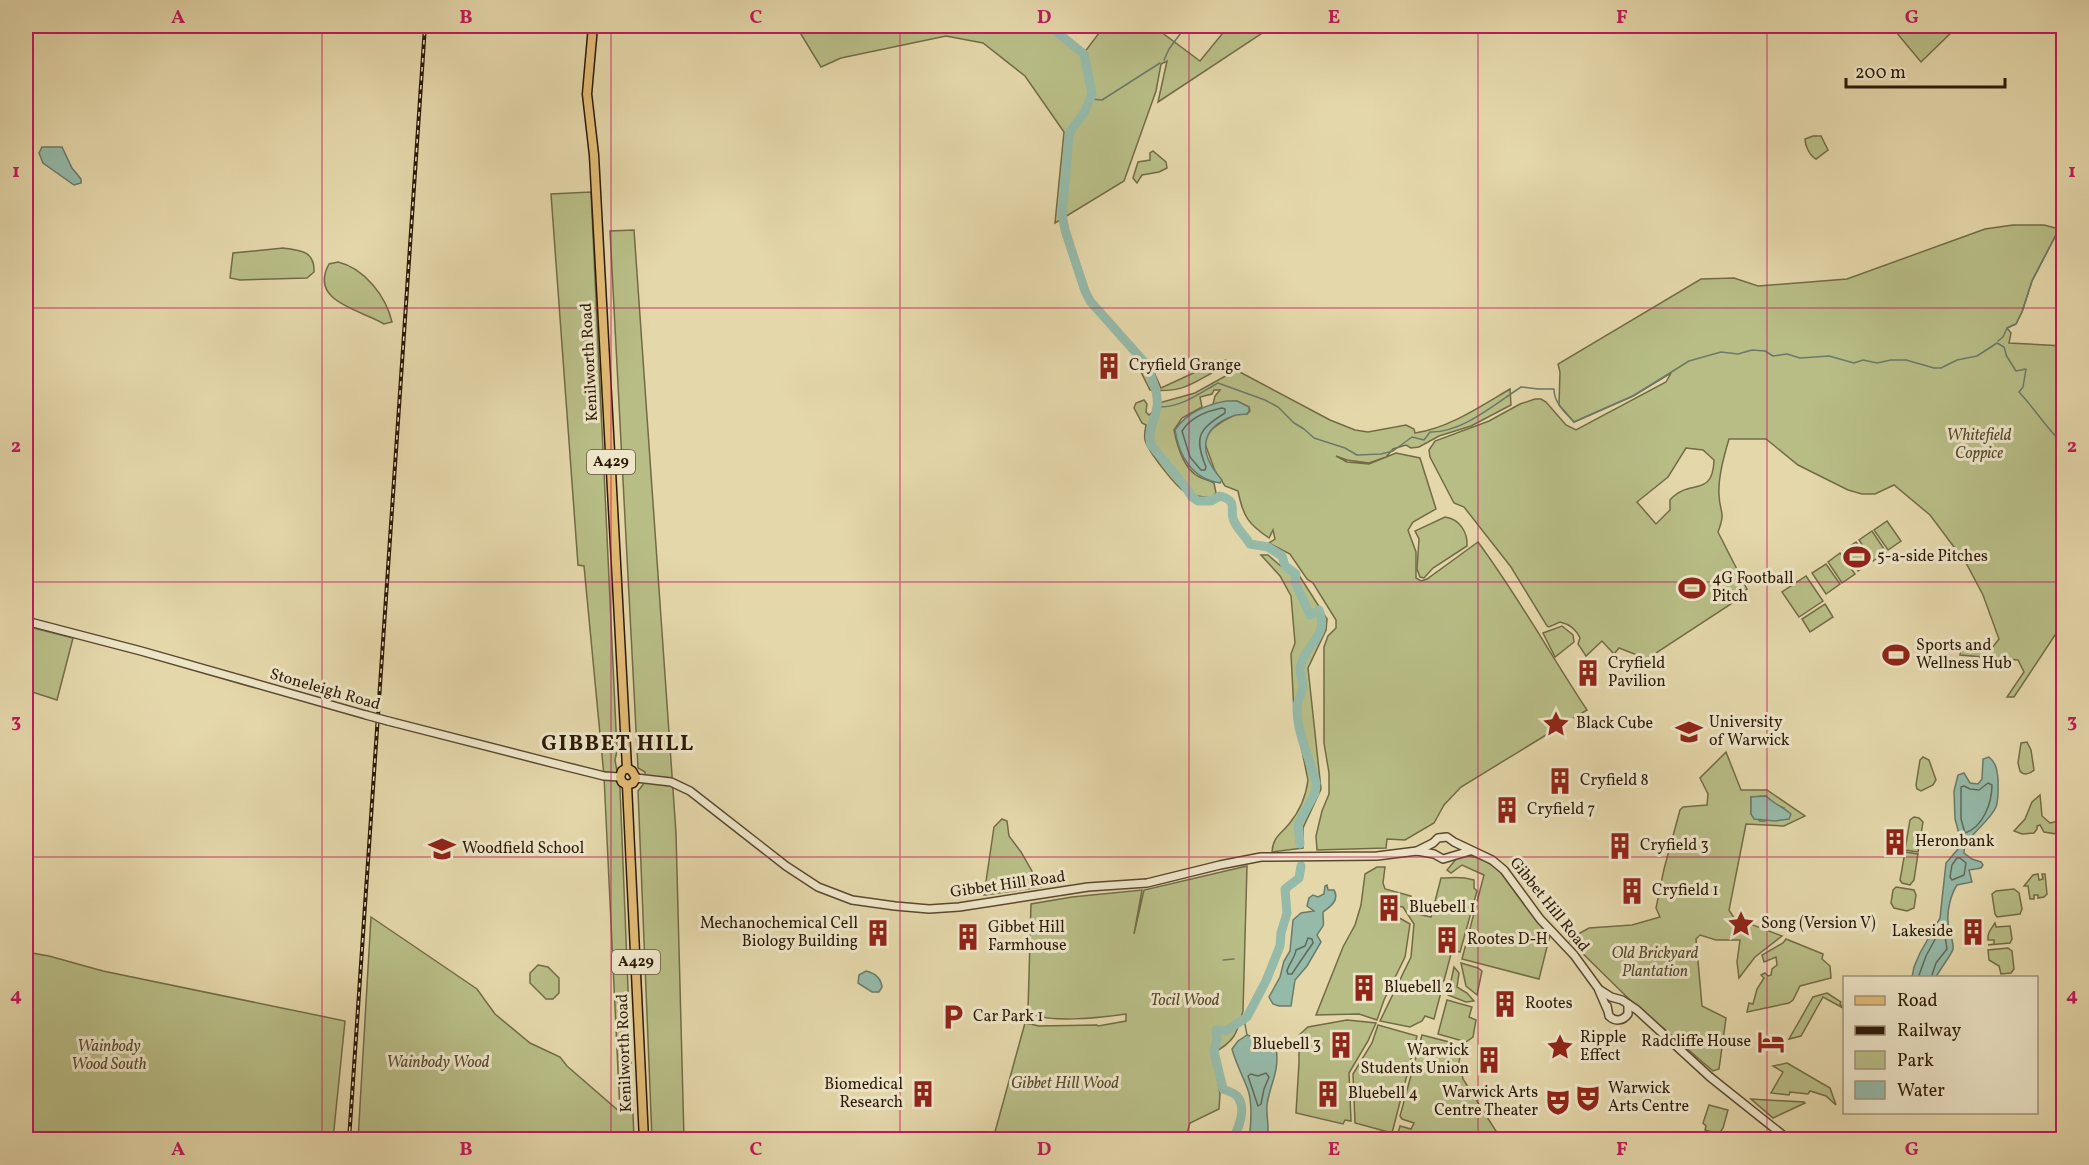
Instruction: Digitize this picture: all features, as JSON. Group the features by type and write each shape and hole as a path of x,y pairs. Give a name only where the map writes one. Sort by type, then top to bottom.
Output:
{"main road":[{"name":"Kenilworth Road","path":"593,26 587,94 594,155 627,768"},
{"path":"627,768 636,778 633,783 627,785 620,777 622,771 627,768"},
{"name":"Kenilworth Road","path":"627,785 644,1140"}],"street":[{"name":"Stoneleigh Road","path":"26,621 387,721 604,776 620,777"},
{"name":"Gibbet Hill Road","path":"636,778 671,783 690,791 786,866 818,887 852,900 894,906 929,909 959,907 1088,887 1147,883 1229,862 1261,858 1366,856 1417,851 1434,854"},
{"path":"1453,855 1454,842 1450,838 1441,837 1433,843 1434,854 1443,859 1470,851"},
{"name":"Gibbet Hill Road","path":"1454,842 1492,860 1504,870 1540,919 1574,955 1598,988 1607,1009"},
{"name":"Gibbet Hill Road","path":"1417,851 1433,843"},
{"name":"Gibbet Hill Road","path":"1598,988 1615,998"},
{"path":"1645,1018 1634,1015 1614,1020 1609,1016 1607,1009 1615,998 1622,1000 1645,1018 1697,1065 1791,1140"},
{"path":"1626,1016 1629,1011 1628,1005"}],"green space":[{"path":"796,26 1049,26 1084,53 1099,33 1109,26 1153,26 1200,61 1222,34 1233,26 1273,26 1158,102 1167,61 1161,64 1156,91 1124,181 1055,223 1064,132 1025,76 983,43 946,36 841,58 821,67"},
{"path":"1885,26 1958,26 1921,62 1896,32"},
{"path":"1821,136 1828,150 1816,159 1805,142 1805,139"},
{"path":"1153,151 1166,162 1167,168 1142,175 1137,183 1133,178 1138,162 1150,160 1150,153"},
{"name":"Wainbody Wood","path":"591,192 617,751 615,760 620,788 634,1139 358,1140 371,917 477,989 495,1014 530,1043 560,1057 567,1066 620,1112 604,776 584,566 578,565 551,194"},
{"name":"Whitefield Coppice","path":"2013,225 2044,225 2059,229 2032,281 2016,324 2007,328 2011,333 2009,343 2064,346 2063,623 2014,697 2007,697 2024,672 2018,660 1960,655 1961,649 1992,648 1999,639 1983,595 1966,563 1930,515 1894,485 1875,494 1862,494 1848,490 1798,465 1766,439 1729,439 1719,481 1722,516 1718,532 1747,589 1731,604 1647,659 1619,648 1614,654 1602,641 1586,656 1578,644 1580,638 1572,627 1560,622 1547,626 1511,567 1464,507 1454,503 1430,457 1429,450 1435,441 1489,421 1520,404 1535,399 1546,402 1566,425 1576,430 1666,382 1671,373 1633,396 1574,422 1559,405 1560,372 1558,364 1701,279 1734,278 1758,286 1847,279 1985,229","holes":["1686,448 1703,450 1714,460 1713,472 1709,480 1677,494 1670,500 1670,510 1656,524 1637,502 1668,477"]},
{"path":"634,230 676,833 684,1139 652,1139 638,791 645,782 645,772 638,768 610,231"},
{"path":"283,248 301,251 309,256 314,265 314,272 307,278 240,280 230,278 233,253"},
{"path":"338,262 357,270 372,284 385,302 392,322 384,324 351,309 331,296 324,277 329,264"},
{"path":"1226,360 1231,364 1185,387 1164,391 1150,390 1139,368 1146,364 1152,368 1161,388"},
{"path":"1236,370 1330,420 1355,430 1368,432 1406,425 1414,429 1415,433 1428,430 1464,416 1510,389 1511,405 1471,426 1439,436 1419,447 1411,448 1406,445 1393,449 1386,457 1369,463 1336,456 1347,462 1369,464 1396,453 1420,458 1436,509 1413,522 1408,530 1416,552 1416,578 1421,581 1427,579 1478,542 1587,710 1461,787 1444,805 1434,823 1405,840 1387,839 1386,848 1317,850 1316,836 1329,794 1329,773 1324,743 1324,647 1328,636 1336,628 1336,620 1313,583 1307,579 1290,554 1269,543 1275,539 1273,530 1269,538 1251,524 1244,513 1238,491 1225,486 1215,471 1204,441 1207,435 1212,429 1236,414 1247,414 1250,411 1249,407 1237,401 1213,404 1220,390 1214,390 1212,394 1200,397 1202,407 1182,418 1174,430 1184,461 1191,471 1214,483 1216,493 1211,498 1187,493 1170,477 1147,445 1146,425 1142,423 1134,408 1136,403 1144,400 1147,404 1146,412 1149,415 1155,410 1154,402 1159,403 1195,393"},
{"path":"1445,517 1462,527 1467,546 1433,568 1424,578 1420,577 1417,569 1419,539 1415,531"},
{"path":"1887,521 1901,541 1888,550 1874,530"},
{"path":"1872,531 1886,552 1873,561 1859,540"},
{"name":"5-a-side Pitches","path":"1856,542 1870,563 1858,571 1843,551"},
{"path":"1840,553 1855,574 1842,583 1828,562"},
{"path":"1261,555 1268,555 1289,573 1297,572 1327,619 1326,630 1308,668 1321,789 1303,828 1303,848 1272,852 1275,839 1299,809 1308,780 1294,712 1291,654 1295,643 1291,596 1280,576"},
{"path":"1826,564 1840,584 1826,594 1812,573"},
{"path":"1806,576 1823,601 1799,617 1782,592"},
{"path":"1825,604 1833,617 1810,632 1802,619"},
{"path":"26,626 73,638 57,700 26,690"},
{"path":"1562,626 1573,635 1574,642 1555,657 1543,633"},
{"path":"2027,742 2031,750 2034,770 2025,774 2020,771 2018,763 2021,743"},
{"name":"Old Brickyard Plantation","path":"1726,752 1741,790 1767,790 1805,816 1784,826 1746,824 1729,910 1734,918 1782,936 1755,957 1739,978 1737,962 1740,940 1716,940 1700,935 1696,939 1702,1006 1726,1018 1719,1069 1713,1071 1628,998 1570,941 1571,938 1589,928 1632,925 1660,917 1656,908 1680,810 1683,807 1707,805 1708,794 1700,778","holes":["1766,796 1774,804 1784,808 1765,821 1760,821 1751,814 1751,797"]},
{"path":"1923,757 1929,760 1936,780 1933,785 1921,791 1916,785 1920,760"},
{"path":"2040,795 2042,816 2050,823 2063,820 2063,835 2044,832 2040,825 2034,833 2022,834 2014,831 2025,819 2032,802"},
{"path":"1914,817 1923,822 1918,852 1905,850 1910,820"},
{"path":"1002,819 1007,821 1009,836 1041,887 984,895 994,827"},
{"path":"1905,852 1918,854 1914,880 1910,885 1900,880"},
{"path":"1467,856 1480,859 1503,875 1514,886 1550,935 1539,979 1462,959 1484,875 1462,865 1451,873 1447,870 1457,858"},
{"path":"1247,866 1243,1011 1234,1036 1226,1045 1213,1053 1220,1094 1219,1109 1190,1123 1185,1139 993,1139 1025,1023 1039,1026 1098,1026 1126,1021 1126,1014 1060,1019 1046,1018 1028,1011 1031,904 1072,897 1142,890 1134,934 1144,890"},
{"path":"1377,867 1385,867 1383,883 1385,889 1411,896 1409,912 1431,917 1441,878 1474,880 1474,888 1477,891 1460,952 1452,950 1434,1019 1425,1016 1422,1021 1410,1027 1380,1021 1411,957 1414,924 1403,907 1390,905 1389,912 1410,924 1405,957 1377,1020 1359,1014 1316,1015 1343,947 1355,925 1361,905 1365,874"},
{"path":"2038,874 2039,880 2043,879 2042,874 2045,874 2047,894 2038,898 2038,895 2034,895 2034,899 2030,899 2028,886 2024,886 2033,875"},
{"path":"1896,887 1914,890 1916,895 1914,908 1907,911 1894,908 1891,903 1893,890"},
{"path":"2014,889 2019,893 2022,909 2020,914 1997,917 1992,894 1996,891"},
{"path":"1995,923 1996,927 2010,926 2012,939 2010,943 1988,945 1994,944 1994,940 1988,940 1988,938"},
{"path":"1786,939 1823,954 1822,959 1830,966 1831,978 1800,986 1789,1003 1747,1012 1749,1003 1753,1004 1757,989 1764,978 1761,975 1765,973 1768,976 1771,975 1772,969 1777,965 1776,957 1764,962 1762,955"},
{"path":"2008,948 2012,951 2014,969 2011,973 2001,974 1999,966 1989,960 1988,950"},
{"name":"Wainbody Wood South","path":"26,952 103,971 345,1021 333,1139 26,1139"},
{"path":"1461,963 1482,971 1477,995 1466,986"},
{"path":"538,965 548,967 559,978 559,993 553,999 546,999 530,983 530,973"},
{"path":"1454,967 1459,973 1457,987 1474,1001 1466,1002 1448,995"},
{"path":"1827,993 1841,1002 1843,1008 1823,997 1801,1036 1789,1039 1813,997"},
{"path":"1447,1000 1472,1007 1469,1017 1476,1020 1473,1037 1466,1042 1438,1034"},
{"path":"1347,1020 1376,1023 1349,1073 1351,1121 1345,1120 1343,1124 1296,1113 1299,1035 1308,1027"},
{"path":"1378,1025 1417,1036 1392,1133 1355,1123 1353,1074 1372,1043"},
{"path":"1422,1035 1453,1043 1460,1056 1459,1063 1463,1079 1501,1139 1418,1139 1398,1133 1400,1126 1411,1129 1414,1123 1400,1116"},
{"path":"1787,1063 1830,1088 1836,1105 1826,1096 1810,1091 1808,1094 1790,1092 1789,1095 1771,1093 1783,1072 1773,1066"},
{"path":"1751,1099 1804,1102 1805,1103 1773,1118"},
{"path":"1709,1105 1728,1110 1719,1134 1705,1130 1706,1126 1703,1123"}],"water":[{"path":"42,147 62,147 72,168 81,179 81,183 74,185 43,163 39,153"},
{"path":"1226,401 1237,401 1249,407 1249,411 1247,414 1235,415 1222,421 1208,435 1206,452 1214,470 1222,480 1220,483 1202,477 1188,465 1180,449 1175,430 1185,418 1198,410"},
{"path":"1989,757 1995,764 1997,804 1993,813 1972,836 1964,853 1983,865 1981,868 1969,870 1972,882 1957,885 1953,893 1948,925 1953,949 1937,976 1912,976 1920,953 1940,918 1946,863 1958,849 1961,841 1955,819 1954,791 1958,775 1964,773 1970,783 1978,784 1982,779 1983,759"},
{"path":"1766,796 1791,814 1789,819 1775,821 1754,819 1751,814 1751,797"},
{"path":"1327,885 1328,890 1334,890 1336,897 1329,908 1323,912 1323,925 1317,935 1321,942 1307,966 1295,980 1291,1006 1273,1004 1269,997 1290,951 1293,920 1301,913 1314,911 1307,906 1309,898 1313,895 1318,897 1324,894"},
{"path":"866,971 879,979 882,987 879,992 872,992 858,983 859,975"},
{"path":"1247,1035 1268,1041 1276,1048 1276,1071 1267,1105 1267,1139 1249,1139 1250,1096 1232,1049"}],"waterway":[{"path":"1049,26 1084,54 1092,94 1085,111 1069,137 1062,214 1065,230 1090,301 1146,364 1156,391 1157,402 1151,431 1151,445 1192,497 1198,501 1211,501 1220,496 1230,501 1238,529 1250,544 1268,547 1282,556 1285,566 1296,574 1295,582 1310,615 1319,610 1322,619 1319,634 1302,660 1300,668 1303,686 1297,705 1298,718 1301,737 1316,783 1315,793 1298,824 1300,844"},
{"path":"1164,60 1186,26"},
{"path":"1090,99 1102,100 1160,63"},
{"path":"1998,341 2003,337 2007,328 2016,324 2022,312 2032,281 2059,229 2058,220"},
{"path":"1158,403 1160,407 1176,405 1218,383 1278,407 1314,438 1345,448 1357,455 1381,454 1393,451 1412,437 1424,440 1430,432 1442,431 1466,423 1521,387 1554,389 1558,403 1574,422 1633,396 1689,361 1721,352 1738,354 1752,350 1765,351 1773,356 1787,354 1800,358 1829,356 1854,363 1863,360 1877,363 1906,360 1941,368 1957,360 1977,356 1997,343 2004,347 2016,371 2026,369 2023,387 2019,392 2064,445"},
{"path":"1232,1140 1242,1112 1237,1096 1223,1089 1214,1051 1217,1040 1216,1030 1226,1031 1247,1017 1266,981 1280,946 1287,913 1285,889 1299,878 1301,866"},
{"path":"1223,960 1234,959"},
{"path":"1244,1019 1247,1035"}],"railway":[{"path":"349,1140 425,26"}],"place":[{"name":"Cryfield Grange","path":"1109,366"},
{"name":"5-a-side Pitches","path":"1857,557"},
{"name":"4G Football Pitch","path":"1692,588"},
{"name":"Sports and Wellness Hub","path":"1896,655"},
{"name":"Cryfield Pavilion","path":"1588,673"},
{"name":"Black Cube","path":"1556,724"},
{"name":"University of Warwick","path":"1689,732"},
{"name":"Cryfield 8","path":"1560,781"},
{"name":"Cryfield 7","path":"1507,810"},
{"name":"Heronbank","path":"1895,842"},
{"name":"Cryfield 3","path":"1620,846"},
{"name":"Woodfield School","path":"442,849"},
{"name":"Cryfield 1","path":"1632,891"},
{"name":"Bluebell 1","path":"1389,908"},
{"name":"Song (Version V)","path":"1741,924"},
{"name":"Lakeside","path":"1973,932"},
{"name":"Mechanochemical Cell Biology Building","path":"878,933"},
{"name":"Gibbet Hill Farmhouse","path":"968,937"},
{"name":"Rootes D-H","path":"1447,940"},
{"name":"Bluebell 2","path":"1364,988"},
{"name":"Rootes","path":"1505,1004"},
{"name":"Car Park 1","path":"953,1017"},
{"name":"Radcliffe House","path":"1771,1042"},
{"name":"Bluebell 3","path":"1341,1045"},
{"name":"Ripple Effect","path":"1560,1047"},
{"name":"Warwick Students Union","path":"1489,1060"},
{"name":"Biomedical Research","path":"923,1094"},
{"name":"Bluebell 4","path":"1328,1094"},
{"name":"Warwick Arts Centre","path":"1588,1098"},
{"name":"Warwick Arts Centre Theater","path":"1558,1102"}],"district":[{"name":"GIBBET HILL","path":"618,744"}],"park label":[{"name":"Tocil Wood","path":"1185,1001"},
{"name":"Gibbet Hill Wood","path":"1065,1084"}]}
